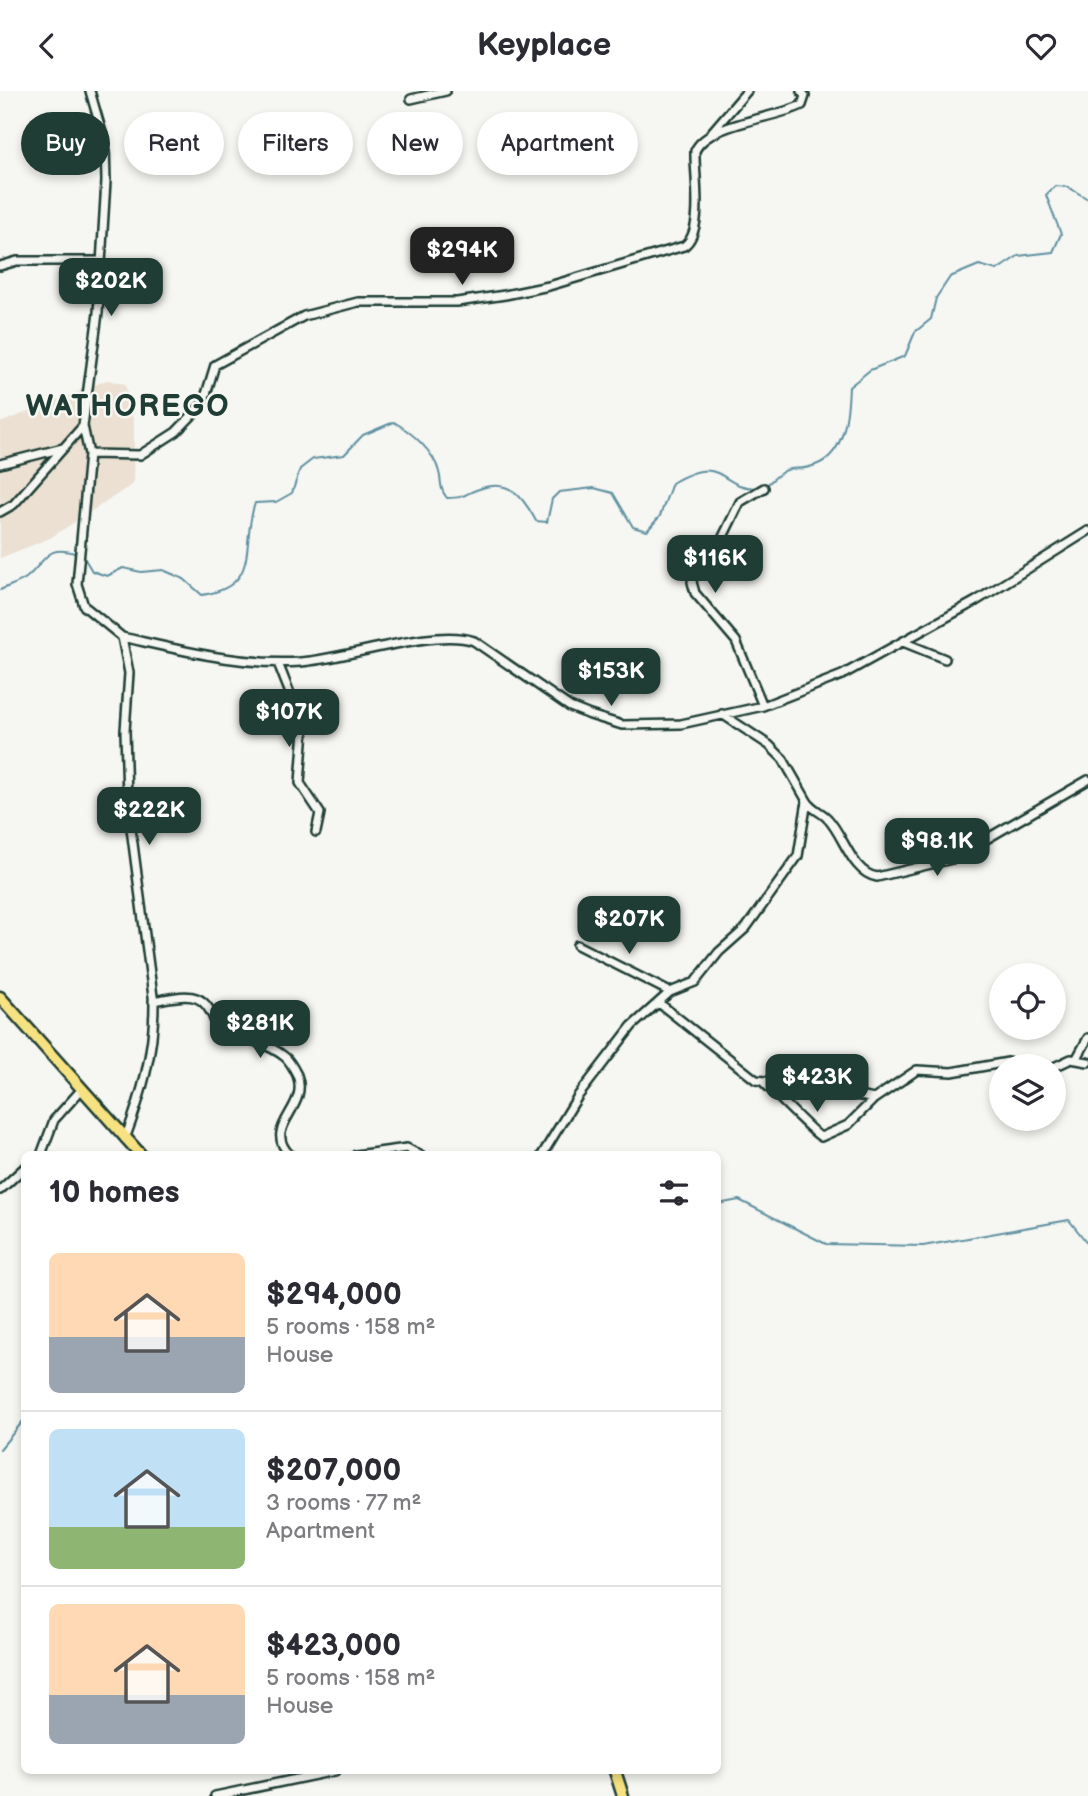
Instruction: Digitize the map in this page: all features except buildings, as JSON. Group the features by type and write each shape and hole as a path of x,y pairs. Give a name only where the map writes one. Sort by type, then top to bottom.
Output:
{"main road":[{"path":"0,997 137,1151"},
{"path":"616,1774 623,1796"}],"street":[{"path":"90,91 105,143 106,181 98,313 83,426 89,454 77,584 85,606 121,637 239,661 278,663 326,659 441,638 462,637 474,641 570,707 607,722 658,726 681,724 763,706 842,675 976,601 1088,531"},
{"path":"411,99 446,91"},
{"path":"89,454 140,455 176,432 203,404 215,365 304,316 358,303 471,301 505,295 549,286 684,246 696,229 695,151 698,143 747,91"},
{"path":"711,132 792,110 805,101 802,91"},
{"path":"0,266 16,261 101,261"},
{"path":"0,512 14,505 83,426"},
{"path":"0,464 63,448"},
{"path":"763,706 736,641 695,593 692,582 694,573 720,543 740,502 764,488"},
{"path":"121,637 129,673 125,731 127,798 153,1001 150,1057 125,1139"},
{"path":"902,642 945,659"},
{"path":"278,663 304,729 300,783 320,813 316,832"},
{"path":"722,714 769,745 783,759 807,801 835,827 857,865 865,873 877,877 953,859 1088,780"},
{"path":"544,1151 578,1096 632,1026 670,992 695,982 719,952 746,927 798,856 807,801"},
{"path":"577,945 670,992"},
{"path":"153,1001 187,995 203,1000 214,1013 218,1031 260,1044 285,1057 295,1071 300,1088 300,1098 285,1120 280,1136 281,1145 286,1151"},
{"path":"659,1003 747,1074 762,1081 818,1087 874,1099"},
{"path":"1066,1062 1077,1058 1088,1038"},
{"path":"1077,1058 1088,1062"},
{"path":"762,1081 819,1137 848,1125 874,1099 917,1070 951,1072 989,1065"},
{"path":"42,1151 54,1120 81,1090"},
{"path":"385,1151 407,1148 413,1151"},
{"path":"0,1190 21,1171"},
{"path":"215,1796 321,1774"}],"shaded area":[{"path":"107,380 125,384 134,424 133,484 50,538 0,558 0,423"}],"waterway":[{"path":"766,486 788,469 818,464 835,450 844,430 849,387 870,370 905,356 915,332 931,319 936,298 950,277 979,265 997,270 1018,256 1053,252 1061,234 1046,195 1055,186 1068,187 1088,199"},
{"path":"83,556 92,571 107,576 123,568 141,572 163,570 184,579 202,595 221,590 233,583 241,573 255,503 276,502 292,493 300,469 313,459 344,455 363,435 394,422 414,437 432,457 447,498 462,496 490,486 507,488 520,497 536,521 547,522 552,499 559,492 594,488 613,493 633,527 647,531 660,516 672,483 689,474 712,471 745,487 758,488"},
{"path":"0,590 26,578 52,553 66,551 77,554"},
{"path":"721,1203 739,1200 826,1244 923,1246 1069,1220 1088,1244"},
{"path":"0,1449 21,1424"}],"district":[{"name":"WATHOREGO","path":"128,406"}]}
